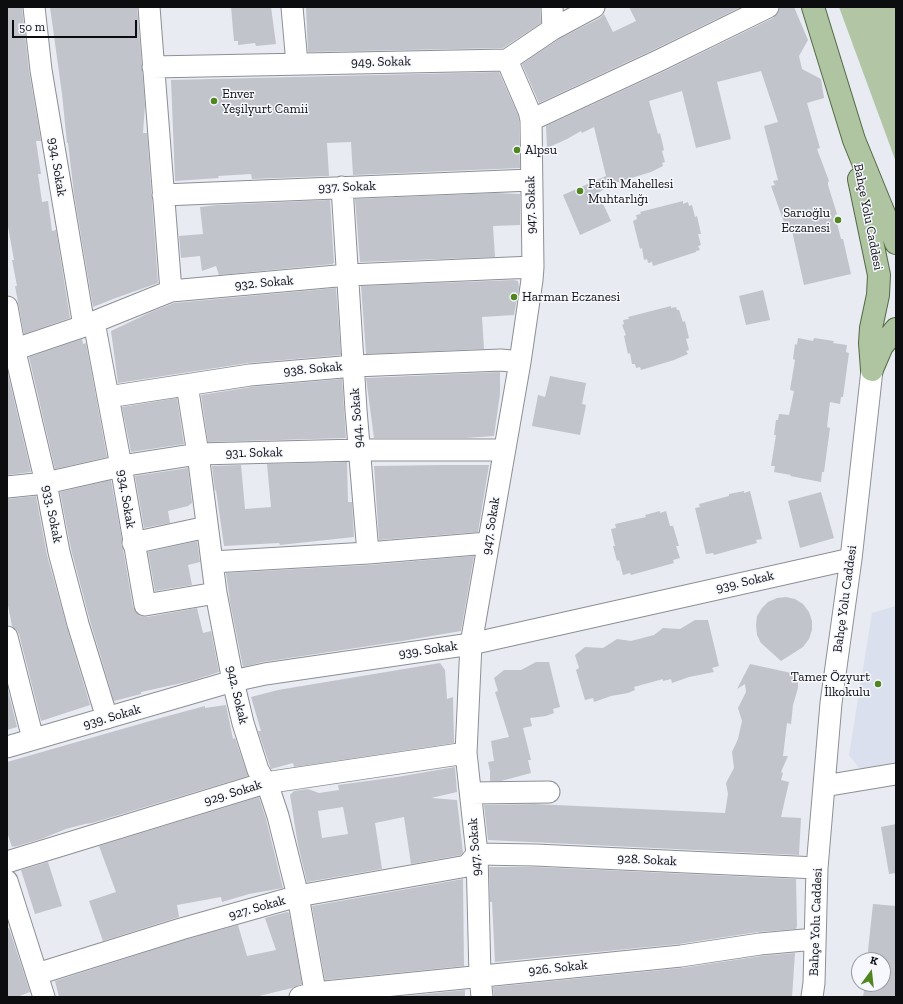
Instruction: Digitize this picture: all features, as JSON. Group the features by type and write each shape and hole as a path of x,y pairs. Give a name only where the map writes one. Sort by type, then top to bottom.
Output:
{"main road":[{"name":"Bahçe Yolu Caddesi","path":"813,7 854,140 896,243"},
{"name":"Bahçe Yolu Caddesi","path":"854,140 859,181 883,296 870,343 872,370"},
{"path":"883,296 882,317 896,322"},
{"name":"Bahçe Yolu Caddesi","path":"872,370 882,346 896,328"}],"street":[{"name":"934. Sokak","path":"34,7 41,70 89,324 108,397 144,605 216,593"},
{"path":"149,7 171,291"},
{"path":"292,7 297,64"},
{"path":"552,7 553,29"},
{"path":"507,60 553,29 594,7"},
{"path":"531,120 660,60 768,7"},
{"name":"949. Sokak","path":"153,67 507,60"},
{"name":"947. Sokak","path":"482,997 480,976 478,854 466,753 471,644 520,362 533,267 531,120 529,111 507,60"},
{"name":"937. Sokak","path":"163,195 531,180"},
{"name":"944. Sokak","path":"342,187 356,410 368,553"},
{"name":"932. Sokak","path":"11,350 89,324 171,291 348,275 533,267"},
{"name":"933. Sokak","path":"7,307 11,350 46,483 59,552 78,624 107,718"},
{"name":"938. Sokak","path":"108,397 250,375 354,366 500,360 520,362"},
{"name":"Bahçe Yolu Caddesi","path":"812,997 814,983 817,868 831,703 851,558 872,370"},
{"name":"942. Sokak","path":"187,385 198,454 216,593 233,681 243,723 258,770 270,789 298,896 310,996"},
{"name":"931. Sokak","path":"7,487 46,483 121,466 198,454 359,450 504,450"},
{"path":"133,543 207,527"},
{"path":"212,562 368,553 488,543"},
{"name":"939. Sokak","path":"7,747 233,681 265,674 471,644 851,558"},
{"path":"7,637 33,739"},
{"name":"929. Sokak","path":"7,862 265,783 466,753"},
{"path":"824,786 896,774"},
{"path":"471,793 549,792"},
{"name":"927. Sokak","path":"37,974 181,929 298,896 467,866 478,854"},
{"name":"928. Sokak","path":"478,854 535,855 817,868"},
{"path":"7,881 12,915 37,974 44,997"},
{"name":"926. Sokak","path":"310,996 480,976 681,956 760,944 815,939"}],"shaded area":[{"name":"Tamer Özyurt İlkokulu","path":"896,606 896,762 862,769 859,768 849,755 872,613"}],"green space":[{"path":"839,7 896,7 896,162"}],"building":[{"path":"7,7 22,7 29,71 41,141 36,141 41,174 38,174 42,202 48,201 52,231 56,230 70,318 24,334 15,286 17,286 12,260 14,260 7,221"},
{"path":"50,7 137,7 145,105 143,133 147,133 158,283 93,307 74,194"},
{"path":"231,7 271,7 276,44 256,46 255,43 238,45 238,41 234,41"},
{"path":"306,7 540,7 541,23 503,48 308,52"},
{"path":"629,7 741,7 539,103 522,64 559,39 600,18 604,14 613,32 636,21"},
{"path":"780,7 794,7 808,40 799,56 802,69 821,79 824,98 807,103 820,148 817,149 829,181 828,185 837,214 835,215 841,239 843,239 851,274 804,285 792,231 789,233 786,228 771,186 775,185 773,181 778,180 764,126 778,122 761,71 717,82 731,139 696,148 682,91 649,101 664,150 662,151 665,162 662,163 663,166 651,172 612,184 598,193 611,221 580,235 563,195 606,176 594,127 582,133 581,131 547,148 546,126 665,71 773,18 778,13"},
{"path":"499,72 518,115 520,168 353,175 351,142 327,143 329,176 252,179 251,174 175,181 171,80"},
{"path":"496,193 520,194 520,225 493,226 495,257 360,262 355,199"},
{"path":"330,200 333,264 219,275 216,266 202,271 200,256 181,258 179,236 203,234 200,207"},
{"path":"683,201 683,204 688,202 689,206 692,205 695,217 697,216 701,234 698,234 701,245 698,246 700,250 653,266 652,262 648,263 647,259 644,260 642,248 640,249 633,221 637,219 636,215 641,214 640,212"},
{"path":"518,281 519,287 514,315 482,317 484,349 366,354 361,286"},
{"path":"336,288 341,355 248,363 118,383 111,331 151,312 174,303"},
{"path":"763,290 770,320 746,325 739,296"},
{"path":"671,306 671,308 676,307 677,310 679,310 683,322 685,321 689,338 686,339 689,350 686,351 688,354 641,370 640,367 636,368 635,364 632,364 630,353 628,354 624,336 626,335 622,325 624,324 623,320 629,319 628,317"},
{"path":"798,338 813,341 814,338 834,341 833,343 847,345 846,352 849,353 843,397 841,397 840,404 830,402 827,427 830,428 824,472 822,472 821,482 774,472 775,466 771,466 776,435 774,435 776,420 778,420 779,414 789,415 794,391 790,390 795,360 793,359 795,344 797,345"},
{"path":"82,339 83,344 86,343 107,457 55,469 29,357"},
{"path":"7,370 31,472 7,475"},
{"path":"500,372 500,394 494,436 466,438 374,438 366,378"},
{"path":"550,376 586,383 582,404 586,405 580,435 532,426 538,395 545,397"},
{"path":"342,379 346,438 208,442 201,395 251,387"},
{"path":"177,398 184,444 131,452 122,407"},
{"path":"347,462 348,502 352,502 354,537 280,545 279,543 224,546 212,466 241,465 245,509 271,507 267,464"},
{"path":"489,465 478,532 379,540 374,466"},
{"path":"188,468 192,503 188,506 168,511 170,523 144,528 135,476"},
{"path":"111,480 122,540 121,545 123,549 133,607 140,616 147,617 197,608 203,633 211,631 219,672 191,681 141,692 141,694 114,701 90,621 71,549 60,492"},
{"path":"744,491 744,493 750,491 762,539 756,540 757,543 714,555 713,553 706,554 695,508 700,507 699,504 729,496 729,494"},
{"path":"821,492 834,538 800,548 788,501"},
{"path":"36,496 47,555 90,705 41,721 19,634 12,626 7,600 7,499"},
{"path":"660,511 660,513 666,511 670,526 673,526 679,546 676,546 680,558 673,560 674,563 631,575 630,573 623,575 613,546 615,546 611,529 616,528 615,524 646,517 645,515"},
{"path":"197,541 200,562 188,565 192,585 155,591 148,552"},
{"path":"474,556 461,631 263,662 243,667 230,602 226,573 369,565"},
{"path":"786,597 795,599 803,604 809,612 812,621 812,630 809,639 803,647 781,661 761,643 757,635 756,625 757,616 768,602 777,598"},
{"path":"695,620 708,620 719,666 712,668 714,672 689,677 672,683 671,679 663,681 663,679 634,687 635,690 628,693 611,696 594,702 593,698 585,700 576,670 579,668 575,655 585,647 603,648 617,639 631,641 654,635 663,628 680,629"},
{"path":"536,662 549,662 560,707 553,709 554,713 546,716 530,718 532,726 523,728 531,760 528,760 531,773 501,781 490,781 488,762 494,761 491,741 509,737 495,692 498,691 494,678 504,670 521,670"},
{"path":"440,663 445,670 447,699 453,697 454,743 294,767 293,763 271,769 258,731 261,731 251,697 278,690"},
{"path":"750,664 796,674 794,680 798,681 791,724 787,723 783,756 788,756 781,772 783,773 781,780 789,782 781,817 801,818 799,855 488,840 484,805 535,804 725,813 728,794 726,783 734,768 732,752 738,739 742,721 738,708 746,692 745,684 737,689"},
{"path":"7,686 17,727 7,730"},
{"path":"226,705 233,739 235,738 248,776 92,823 66,829 41,839 12,847 7,832 7,762 205,706 205,708"},
{"path":"455,767 457,792 431,798 457,800 463,853 461,855 411,864 404,817 375,823 382,869 307,882 298,845 290,795 294,791 308,789 319,793 339,790 338,785","holes":["343,807 348,834 322,838 318,811"]},
{"path":"259,797 283,888 249,894 222,902 221,897 177,905 179,917 103,941 89,901 116,892 99,846"},
{"path":"896,824 896,873 889,874 881,827"},
{"path":"48,862 62,906 35,914 21,870"},
{"path":"489,867 535,867 796,879 797,926 796,929 758,932 679,944 495,962 492,902 490,902"},
{"path":"463,879 464,966 325,980 312,906"},
{"path":"873,904 896,906 896,997 863,997 864,992 891,992 891,952 868,952"},
{"path":"287,912 289,913 302,984 292,988 255,997 59,997 55,981 184,940 238,925 247,956 276,950 265,918"},
{"path":"7,928 9,928 30,992 17,997 7,997"},
{"path":"795,953 792,997 494,997 493,987 682,968 761,956"},
{"path":"465,990 465,997 395,997"}],"place":[{"name":"Enver Yeşilyurt Camii","path":"214,101"},
{"name":"Alpsu","path":"517,150"},
{"name":"Fatih Mahellesi Muhtarlığı","path":"580,191"},
{"name":"Sarıoğlu Eczanesi","path":"838,220"},
{"name":"Harman Eczanesi","path":"514,297"},
{"name":"Tamer Özyurt İlkokulu","path":"878,684"}]}
